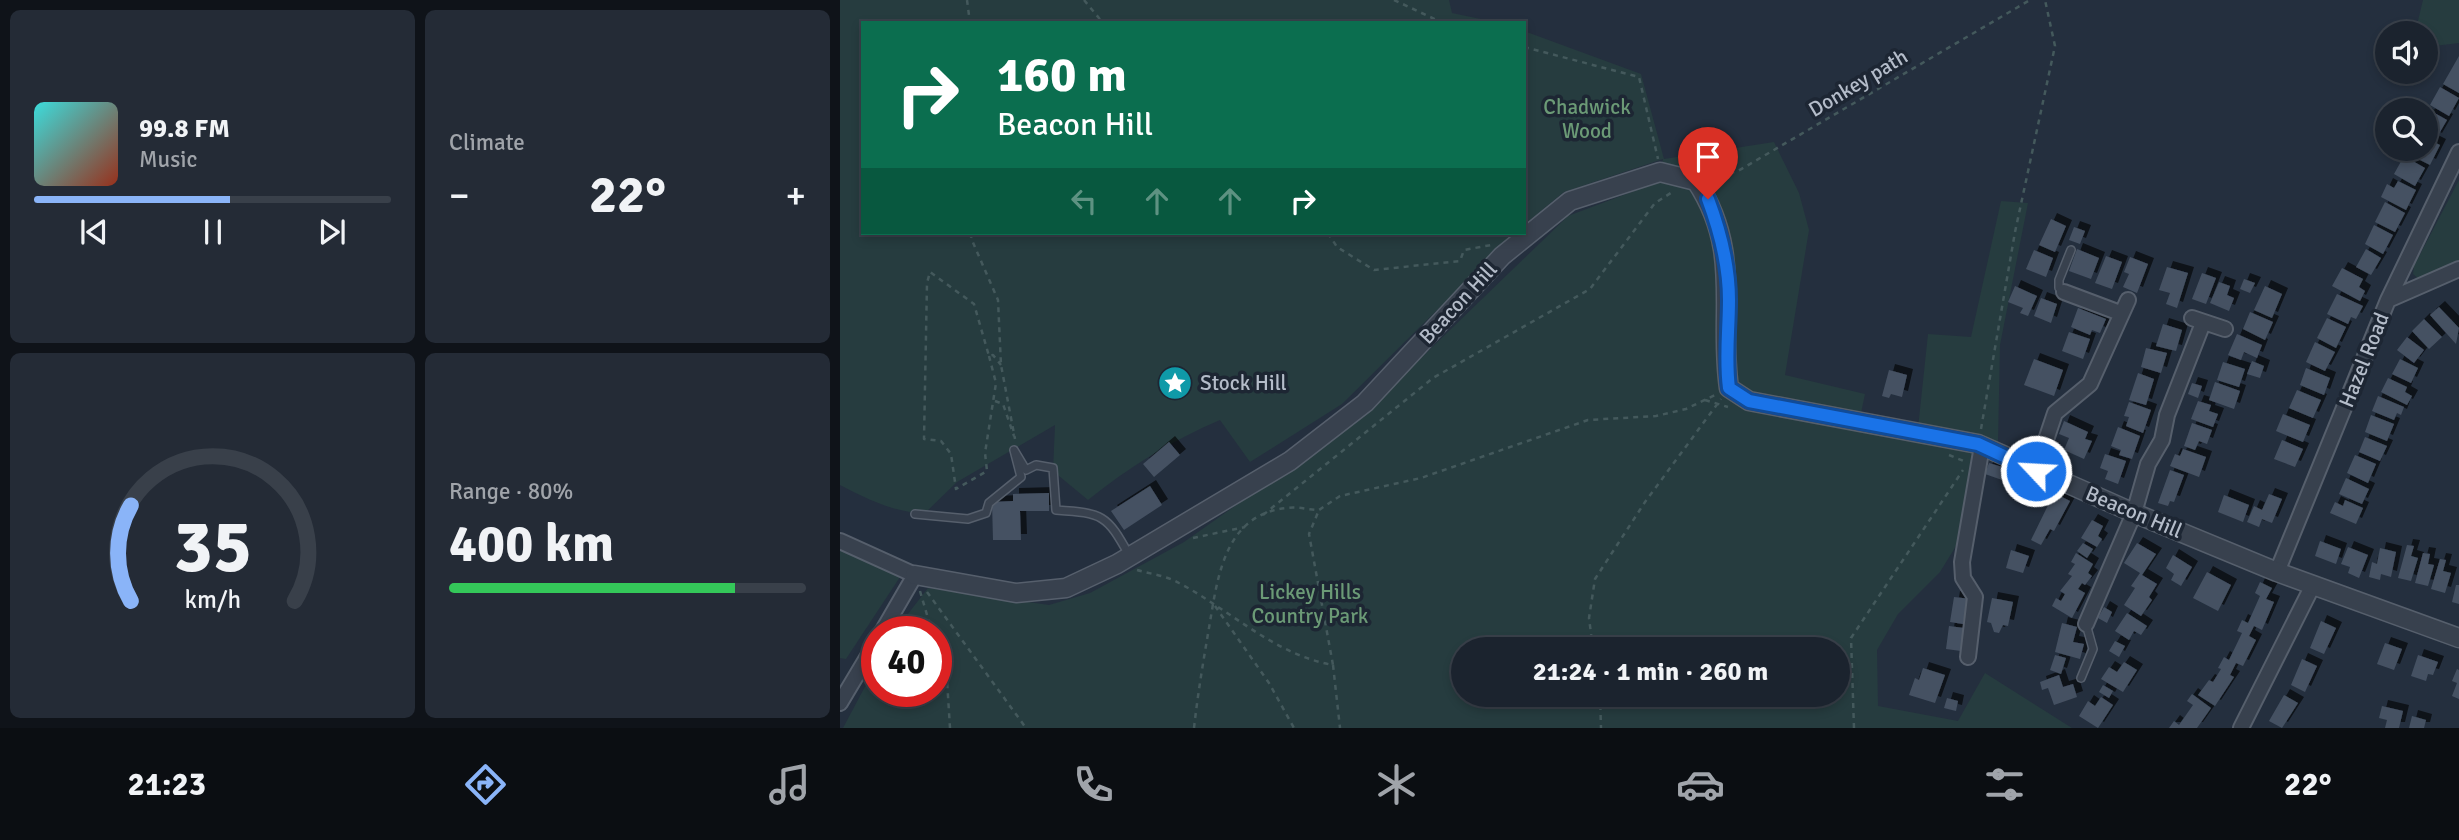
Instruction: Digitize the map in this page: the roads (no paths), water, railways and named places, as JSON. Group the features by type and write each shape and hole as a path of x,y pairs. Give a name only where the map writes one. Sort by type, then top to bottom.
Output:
{"street":[{"name":"Hazel Road","path":"2277,572 2388,300 2459,152"},
{"name":"Beacon Hill","path":"915,575 1016,593 1066,588 1123,560 1169,531 1218,507 1290,461 1365,403 1502,256 1570,201 1660,172 1688,184 1708,199 1721,234 1729,299 1725,361 1729,388 1749,401 1980,445 2277,572 2459,638"},
{"path":"2388,300 2459,269"},
{"path":"2064,292 2120,313"},
{"path":"2036,471 2055,413 2090,384 2128,300"},
{"path":"2086,624 2134,513 2148,464 2162,440 2166,415 2198,320 2225,329"},
{"path":"1968,657 1975,597 1964,578 1962,562 1980,445"},
{"path":"840,541 915,575 891,616"},
{"path":"2241,728 2313,585"},
{"path":"840,704 861,668"}],"lane":[{"path":"2064,292 2059,288 2059,280 2071,250"},
{"path":"915,514 968,519 986,513 989,503 1021,477 1014,450 1026,470 1036,465 1053,468 1056,510 1096,515 1107,520 1123,560"},
{"path":"2081,678 2092,649 2086,624"}],"place":[{"name":"Stock Hill","path":"1175,383"}],"park label":[{"name":"Chadwick Wood","path":"1587,119"},
{"name":"Lickey Hills Country Park","path":"1310,604"}]}
